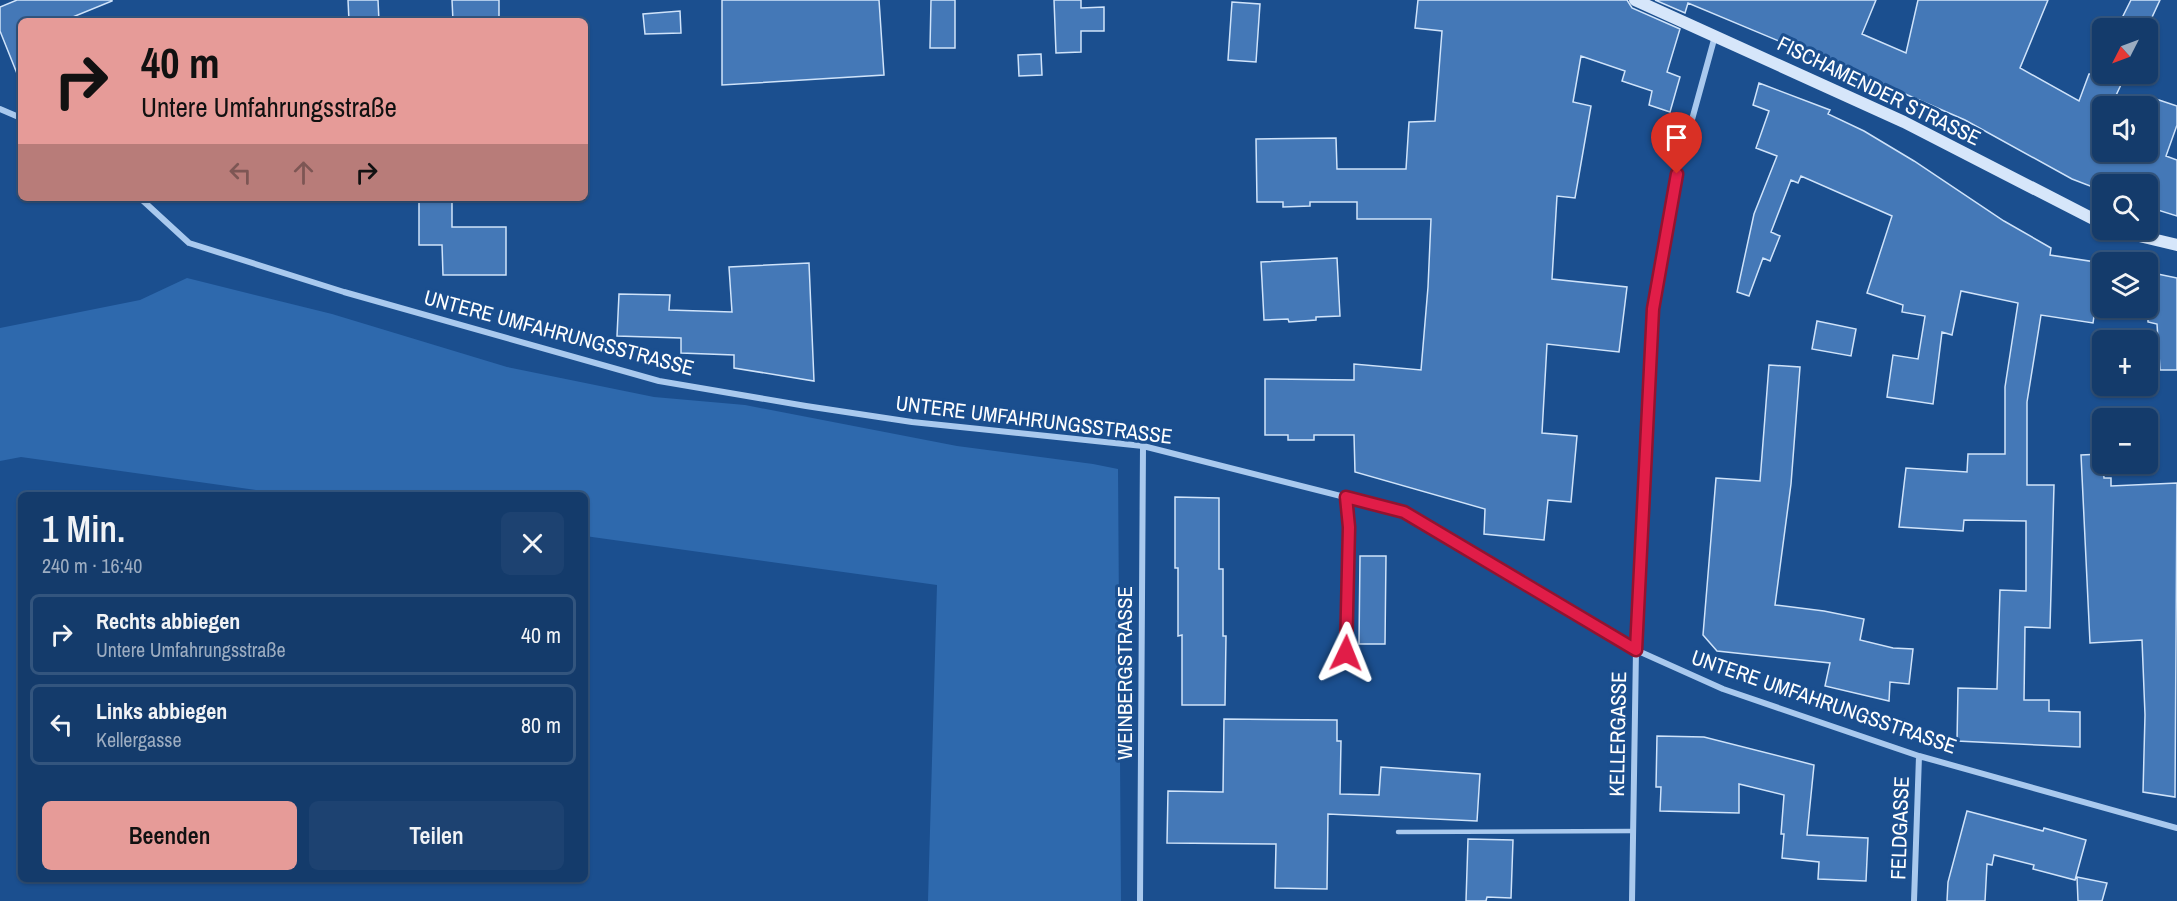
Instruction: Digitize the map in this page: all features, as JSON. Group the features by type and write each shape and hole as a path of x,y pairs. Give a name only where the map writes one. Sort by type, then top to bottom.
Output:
{"main road":[{"name":"FISCHAMENDER STRASSE","path":"1635,0 1904,122 2092,218"},
{"path":"2156,240 2177,245"}],"street":[{"name":"KELLERGASSE","path":"1632,901 1636,650 1653,309 1677,174 1715,35"},
{"path":"0,109 18,117"},
{"name":"UNTERE UMFAHRUNGSSTRASSE","path":"143,201 189,243 344,292 659,381 912,422 1143,446 1404,512 1636,650 1723,689 1919,756 2177,828"},
{"name":"WEINBERGSTRASSE","path":"1140,901 1143,446"},
{"name":"FELDGASSE","path":"1914,901 1919,756"}],"lane":[{"path":"1346,497 1349,527 1346,653"},
{"path":"1398,832 1633,831"}],"shaded area":[{"path":"187,278 332,314 507,367 654,397 745,405 957,446 1118,469 1121,901 928,901 937,585 588,536 588,492 271,492 21,457 0,461 0,328 140,300"}],"building":[{"path":"17,0 112,0 70,18 18,18 18,76 0,31 0,7"},
{"path":"348,0 378,0 379,18 349,18"},
{"path":"452,0 499,0 499,18 453,18"},
{"path":"722,0 879,0 884,75 722,85"},
{"path":"931,0 955,0 955,48 930,48"},
{"path":"1054,0 1081,0 1081,8 1104,7 1104,31 1081,31 1081,52 1056,53"},
{"path":"1418,0 1627,0 1632,8 1680,29 1667,72 1680,77 1670,112 1649,105 1652,91 1622,81 1625,71 1581,56 1573,102 1591,106 1575,198 1557,196 1552,279 1627,287 1619,352 1547,344 1542,433 1577,436 1571,502 1548,500 1544,540 1484,534 1485,509 1355,472 1354,435 1314,435 1314,440 1288,440 1288,435 1265,435 1265,379 1354,380 1354,364 1421,370 1431,219 1357,219 1357,202 1310,202 1310,206 1283,207 1283,202 1257,202 1256,139 1336,138 1337,169 1406,169 1409,122 1435,121 1442,31 1415,28"},
{"path":"1655,0 1876,0 1862,34 1906,53 1918,0 2048,0 2020,68 2079,101 2089,74 2092,74 2092,84 2121,84 2116,96 2092,96 2092,162 2158,162 2158,100 2177,106 2177,125 2166,156 2177,160 2177,216 2158,210 2158,174 2092,174 2092,187 2072,179 1965,120 1896,90 1688,3 1685,13"},
{"path":"2131,0 2160,0 2152,18 2122,18"},
{"path":"1232,2 1260,4 1256,62 1228,60"},
{"path":"680,11 681,33 645,34 643,14"},
{"path":"1041,54 1042,75 1019,76 1018,55"},
{"path":"1759,83 1830,110 1828,114 1864,131 1914,161 2004,221 2051,248 2050,255 2092,261 2093,323 2041,315 2027,402 2027,485 2054,485 2050,628 2025,627 2024,700 2049,700 2049,711 2080,712 2080,747 1957,741 1958,688 1997,689 2000,590 2026,591 2026,521 1964,520 1963,531 1899,527 1906,468 1967,472 1968,454 2005,454 2005,387 2018,303 1961,291 1952,335 1942,332 1933,404 1887,397 1893,355 1918,359 1925,316 1902,312 1903,305 1867,293 1892,216 1801,176 1798,183 1791,180 1771,232 1780,236 1770,261 1763,258 1749,296 1737,292 1754,214 1777,156 1756,148 1769,111 1753,105"},
{"path":"419,201 452,201 452,227 506,227 506,275 443,275 442,245 419,245"},
{"path":"1337,258 1340,316 1316,317 1316,320 1289,322 1288,319 1264,320 1261,262"},
{"path":"809,263 814,381 734,368 734,355 681,353 681,338 617,336 619,294 670,295 669,310 732,312 729,267"},
{"path":"2158,274 2177,278 2177,370 2160,370 2157,324 2148,322 2148,318 2158,318"},
{"path":"1817,321 1856,329 1851,356 1812,349"},
{"path":"1769,365 1800,367 1791,484 1775,605 1864,619 1860,640 1893,648 1913,649 1909,684 1890,682 1889,701 1825,686 1830,663 1717,651 1703,635 1716,478 1760,481"},
{"path":"2092,454 2092,474 2104,474 2104,478 2111,478 2111,486 2177,483 2175,797 2143,792 2145,715 2142,640 2090,643 2081,455"},
{"path":"1175,497 1219,498 1219,569 1223,569 1223,636 1226,636 1225,705 1182,705 1182,635 1178,636 1178,568 1175,568"},
{"path":"1360,556 1386,556 1385,644 1359,644"},
{"path":"1224,719 1337,720 1337,741 1341,741 1340,794 1379,795 1381,767 1480,774 1477,821 1328,814 1327,889 1275,888 1276,844 1167,843 1168,791 1223,792"},
{"path":"1657,736 1704,737 1814,765 1807,835 1868,838 1866,881 1818,879 1819,862 1782,858 1784,795 1739,784 1739,813 1660,811 1661,787 1656,787"},
{"path":"1967,811 2086,840 2075,880 2033,869 2034,865 1994,855 1992,865 1987,864 1985,901 1947,901 1948,882"},
{"path":"1468,839 1513,840 1511,898 1487,897 1486,901 1466,901"},
{"path":"2077,877 2107,883 2102,901 2078,901"}],"route":[{"path":"1346,653 1349,527 1346,497 1404,512 1636,650 1653,309 1677,174"}]}
